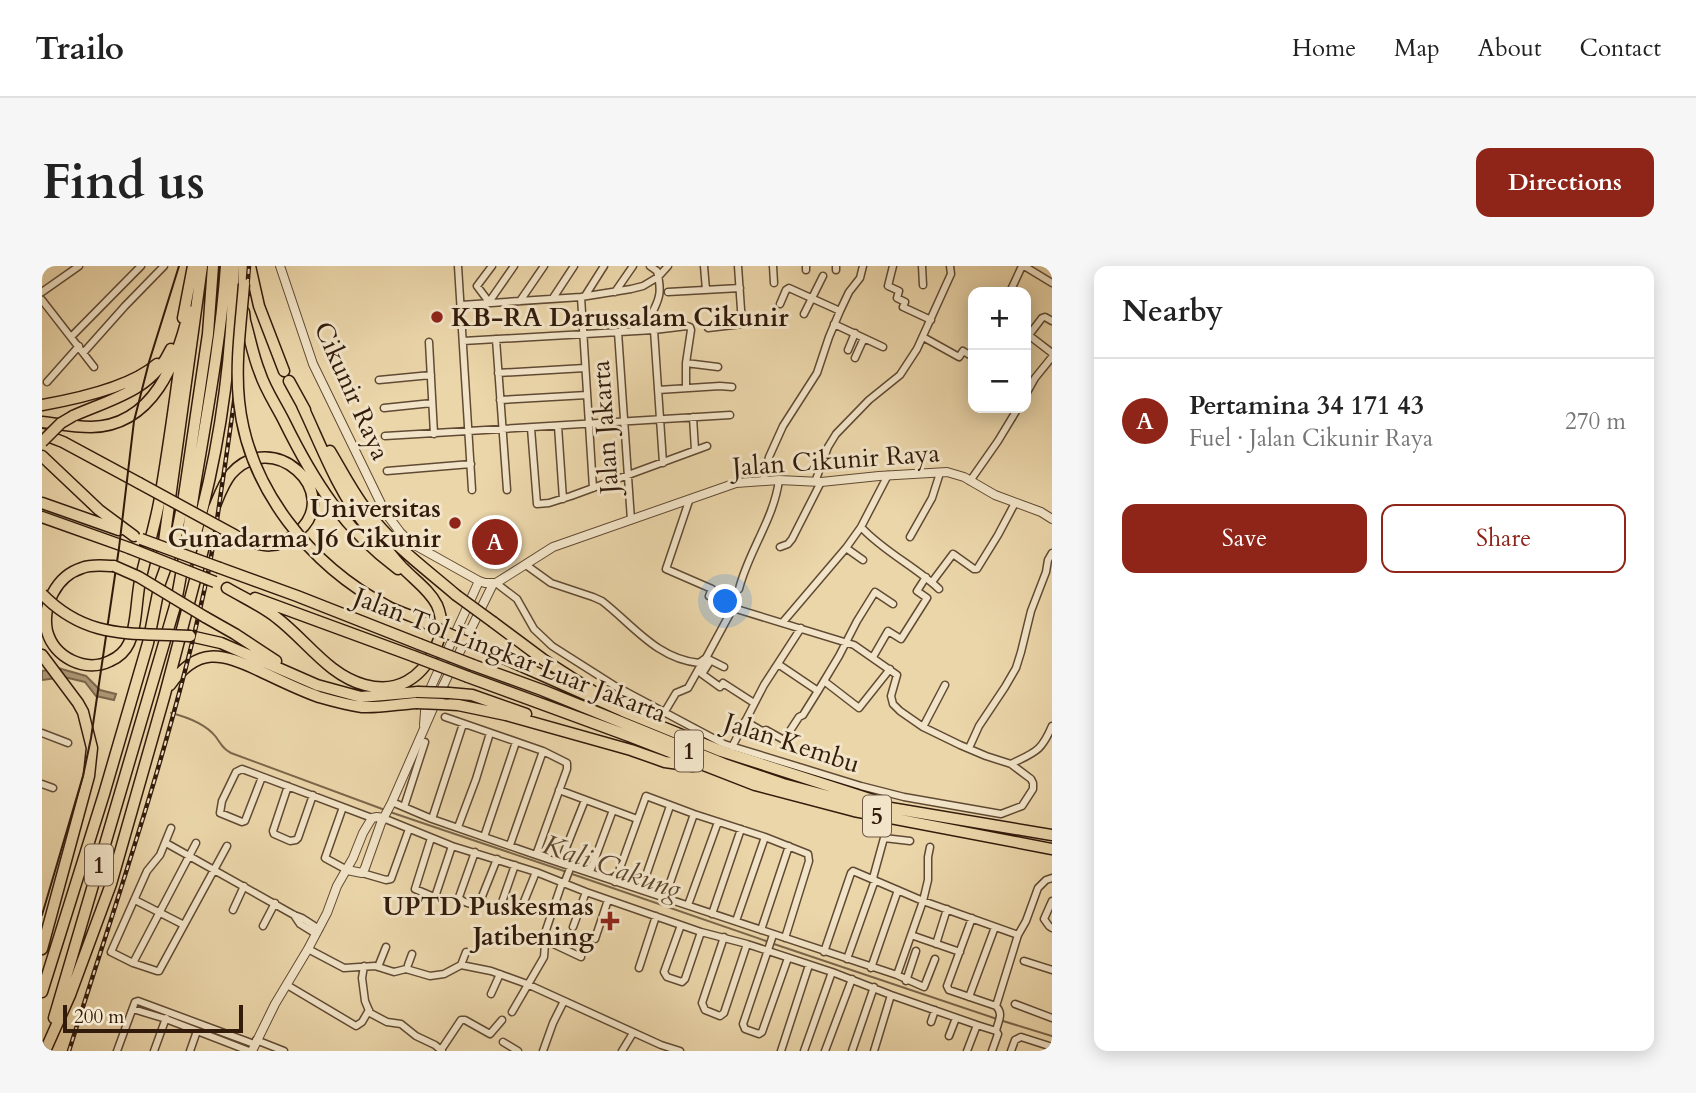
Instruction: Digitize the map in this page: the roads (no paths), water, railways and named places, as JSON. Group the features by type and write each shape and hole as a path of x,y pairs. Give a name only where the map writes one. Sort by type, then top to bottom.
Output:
{"highway":[{"path":"193,266 180,337 159,503 140,583 131,635 124,652 108,663 91,667 67,658 49,637 46,615 50,598 60,582 69,573 83,567 114,566 139,578 205,617 235,634 304,681"},
{"path":"42,422 92,427 118,422 142,408 161,384 180,337 202,266"},
{"path":"160,583 164,533 202,266"},
{"name":"1","path":"42,992 129,710 148,643 160,583 175,542 208,334 213,266"},
{"name":"1","path":"45,1051 175,606 217,358 226,266"},
{"path":"180,582 198,526 216,449 227,373 234,266"},
{"path":"244,266 245,321 260,374 303,461 350,526 383,558 404,573 405,570"},
{"path":"227,588 278,619 335,670 365,685 380,687 410,681 419,674 431,657 442,629 436,604 362,520 342,489 287,376 259,306 250,266"},
{"path":"244,284 237,368 239,402 253,455 263,481 285,519 310,548 347,581 388,607 623,711 722,751 912,813"},
{"path":"42,405 141,376 160,360 180,337"},
{"path":"42,442 72,416 147,382 160,368 180,337"},
{"path":"302,405 367,511 393,539 456,595 544,660 623,711"},
{"path":"42,434 62,442 139,483 238,537 265,546 277,546 292,537 304,527 314,507 305,478 290,464 278,459 255,458 232,472 223,486 214,508 165,694 110,888 70,995 45,1051"},
{"path":"42,456 99,510 137,537"},
{"name":"Jalan Tol Lingkar Luar Jakarta","path":"42,503 297,596 542,690 724,764 783,784 843,800 1052,835"},
{"name":"Jalan Tol Lingkar Luar Jakarta","path":"42,517 755,785 853,811 1052,849"},
{"path":"42,594 58,610 93,627 138,635 190,636 221,643 304,681 363,698 417,698 458,705 506,715 664,762 706,767"},
{"path":"42,949 89,776 92,748 83,712 43,657"},
{"path":"165,694 186,667 205,657 229,657 334,701 362,707 445,691 484,698 580,736"}],"street":[{"path":"42,292 79,266"},
{"path":"71,337 141,266"},
{"path":"47,382 164,266"},
{"name":"Cikunir Raya","path":"280,266 313,363 378,500 405,538 479,581"},
{"path":"458,266 472,490"},
{"path":"489,302 514,266"},
{"path":"520,301 544,266"},
{"path":"553,298 574,266"},
{"path":"593,488 582,296 604,266"},
{"path":"615,292 633,266"},
{"path":"646,330 661,293 657,271 650,266"},
{"path":"461,305 615,292 643,286 658,277 668,266"},
{"path":"704,266 706,290"},
{"path":"708,328 742,324 738,266"},
{"path":"773,266 774,284"},
{"path":"893,266 888,286 899,291 897,298 905,302 903,307 932,320"},
{"path":"922,266 923,285"},
{"path":"780,547 792,539 818,482 828,447 836,433 869,400 900,375 923,337 951,274 950,266"},
{"path":"1012,287 1023,266 1052,283"},
{"path":"489,302 477,286 490,267"},
{"path":"762,481 783,426 817,373 834,324 863,268"},
{"path":"804,314 823,276"},
{"path":"668,292 740,288"},
{"path":"780,304 788,288 840,311"},
{"path":"43,304 94,367"},
{"path":"1031,330 1042,318 1052,321"},
{"path":"834,324 883,347"},
{"path":"463,341 690,327 686,387"},
{"path":"654,330 663,463"},
{"name":"Jalan Jakarta","path":"618,332 631,520"},
{"path":"848,350 855,333"},
{"path":"923,337 959,357 963,351 968,354"},
{"path":"1031,337 1052,355 1031,385"},
{"path":"855,358 864,338"},
{"path":"496,340 508,490"},
{"path":"429,342 434,434"},
{"path":"686,363 718,366"},
{"path":"498,373 585,369"},
{"path":"379,380 431,375"},
{"path":"658,390 732,387"},
{"path":"500,400 587,395"},
{"path":"384,408 432,403"},
{"path":"970,481 1014,413"},
{"path":"385,436 730,415"},
{"path":"693,417 695,450"},
{"path":"558,426 564,499"},
{"path":"531,428 537,504 564,499 707,446"},
{"path":"387,471 471,464"},
{"path":"910,537 932,498 940,473"},
{"name":"Jalan Cikunir Raya","path":"494,583 553,547 736,484 762,481 818,482 888,475 954,473 995,495 1052,518"},
{"path":"783,622 861,527 888,475"},
{"path":"739,589 779,481"},
{"path":"689,501 666,569 712,589 709,596 733,608 860,648 897,675 891,695 900,711 923,727 986,756 1011,764 1044,744 1052,726"},
{"path":"873,657 888,631 901,639 927,598 917,591 954,554 974,569 978,569 1015,503"},
{"path":"861,527 880,545 939,589"},
{"path":"846,548 863,560"},
{"path":"969,748 979,726 1016,668 1031,611 1052,553"},
{"path":"526,565 551,583 601,601 639,635 665,653 691,662 699,663 704,660 724,667"},
{"path":"362,873 424,731 494,583 479,581 426,699 424,731"},
{"name":"Jalan Kembu","path":"494,583 517,599 534,629 552,646 615,686 732,747 861,786 1001,814 1022,806 1033,787 1033,781 1011,764"},
{"path":"745,721 784,740 818,691 875,592 893,604"},
{"path":"664,713 676,693 688,688 733,608"},
{"path":"732,747 754,703 801,628"},
{"path":"704,660 709,663 702,674 720,687 723,683 754,703"},
{"path":"778,664 818,691"},
{"path":"824,681 859,708 890,669"},
{"path":"923,727 945,685"},
{"path":"431,687 445,691"},
{"path":"445,717 542,751 567,763 568,767 536,855"},
{"path":"432,818 463,724"},
{"path":"42,733 68,743"},
{"path":"458,827 490,733"},
{"path":"404,807 425,742"},
{"path":"484,837 516,742"},
{"path":"510,845 542,751"},
{"path":"262,777 247,820 242,822 221,814 220,808 236,772 242,769 372,818 404,807 570,868 665,897 761,930 773,937 785,938 924,987 935,959"},
{"path":"42,784 53,788"},
{"path":"288,786 273,831 290,841 298,838 313,795"},
{"path":"559,790 637,819"},
{"path":"615,882 645,796 765,837 809,856 785,938"},
{"path":"560,863 585,800"},
{"path":"641,890 670,806"},
{"path":"343,807 325,858 346,870 391,879 409,829"},
{"path":"590,873 613,810"},
{"path":"388,811 409,829 452,846 536,872 701,932 769,950 977,1026 996,1029"},
{"path":"665,897 694,814"},
{"path":"253,1048 327,913 337,886 372,818"},
{"path":"688,905 718,822"},
{"path":"171,828 160,855 147,871 111,951 133,963 159,971 227,846"},
{"path":"712,914 741,829"},
{"path":"736,921 765,837"},
{"path":"431,838 415,889 430,896 434,897 436,894 452,846"},
{"path":"847,959 874,879 884,838 910,841"},
{"path":"166,843 302,918 317,932"},
{"path":"133,963 196,843"},
{"path":"761,930 789,846"},
{"path":"902,979 911,934 928,880 930,847"},
{"path":"475,852 459,897 462,901 479,904 497,859"},
{"path":"515,865 501,902 504,908 519,912 536,872"},
{"path":"512,1012 526,983 544,957 546,930 570,868"},
{"path":"824,952 853,871 923,901 1018,935"},
{"path":"996,1006 1018,935 1038,888 1052,878"},
{"path":"233,910 244,886"},
{"path":"871,968 898,890"},
{"path":"573,927 586,892"},
{"path":"135,900 184,925"},
{"path":"595,939 608,900"},
{"path":"1052,901 1044,919 1052,928"},
{"path":"263,926 275,903"},
{"path":"936,944 947,909"},
{"path":"294,915 297,921 317,932"},
{"path":"639,968 656,916"},
{"path":"972,918 947,986 949,990 999,1009 1001,1015 996,1029 998,1034 992,1051"},
{"path":"681,925 664,972 667,977 684,982 701,932"},
{"path":"969,997 995,927"},
{"path":"911,934 960,952"},
{"path":"724,937 702,1003 705,1010 723,1015 746,946"},
{"path":"773,937 743,1024 745,1029 759,1034 762,1032 788,958"},
{"path":"545,940 581,957"},
{"path":"378,967 386,947"},
{"path":"308,949 344,968 378,967 394,972 406,969 430,976 444,974 461,965 498,971 633,1033 659,1048 680,1051"},
{"path":"902,979 916,951"},
{"path":"461,965 466,952"},
{"path":"408,965 412,954"},
{"path":"1024,961 1052,970"},
{"path":"781,1051 809,965"},
{"path":"364,966 362,978 365,1001 373,1015 387,1022 401,1024 418,1038 442,1051 460,1021 465,1020 490,1034 502,1020"},
{"path":"491,994 498,971"},
{"path":"804,1051 832,972"},
{"path":"825,1051 852,979"},
{"path":"287,985 356,1026 362,1022 369,1010"},
{"path":"852,1051 874,987"},
{"path":"874,1051 891,995"},
{"path":"117,1051 135,1002 138,1001 197,1031 253,1048 284,1051"},
{"path":"543,1051 564,1001"},
{"path":"1015,1004 1052,1018"},
{"path":"931,1021 935,1010"},
{"path":"167,1016 253,1048"},
{"path":"154,1051 167,1016"},
{"path":"949,1036 956,1018"},
{"path":"967,1051 977,1026"},
{"path":"190,1051 197,1031"},
{"path":"622,1051 633,1033"},
{"path":"1011,1051 1017,1038 1021,1037 1041,1047 1052,1047"},
{"path":"503,1042 518,1051"}],"waterway":[{"name":"Kali Cakung","path":"171,713 201,724 231,753 385,810"},
{"name":"Kali Cakung","path":"390,812 567,872"},
{"name":"Kali Cakung","path":"572,874 769,942"},
{"name":"Kali Cakung","path":"774,944 997,1019"},
{"name":"Kali Cakung","path":"1003,1021 1052,1036"}],"tram line":[{"path":"42,915 83,776 91,738 119,548 134,421 179,266"}],"railway":[{"path":"69,1051 160,762 205,587 235,395 249,266"}],"place":[{"name":"KB-RA Darussalam Cikunir","path":"437,317"},
{"name":"Universitas Gunadarma J6 Cikunir","path":"455,523"},
{"name":"Pertamina 34 171 43","path":"495,542"},
{"name":"UPTD Puskesmas Jatibening","path":"610,921"}]}
